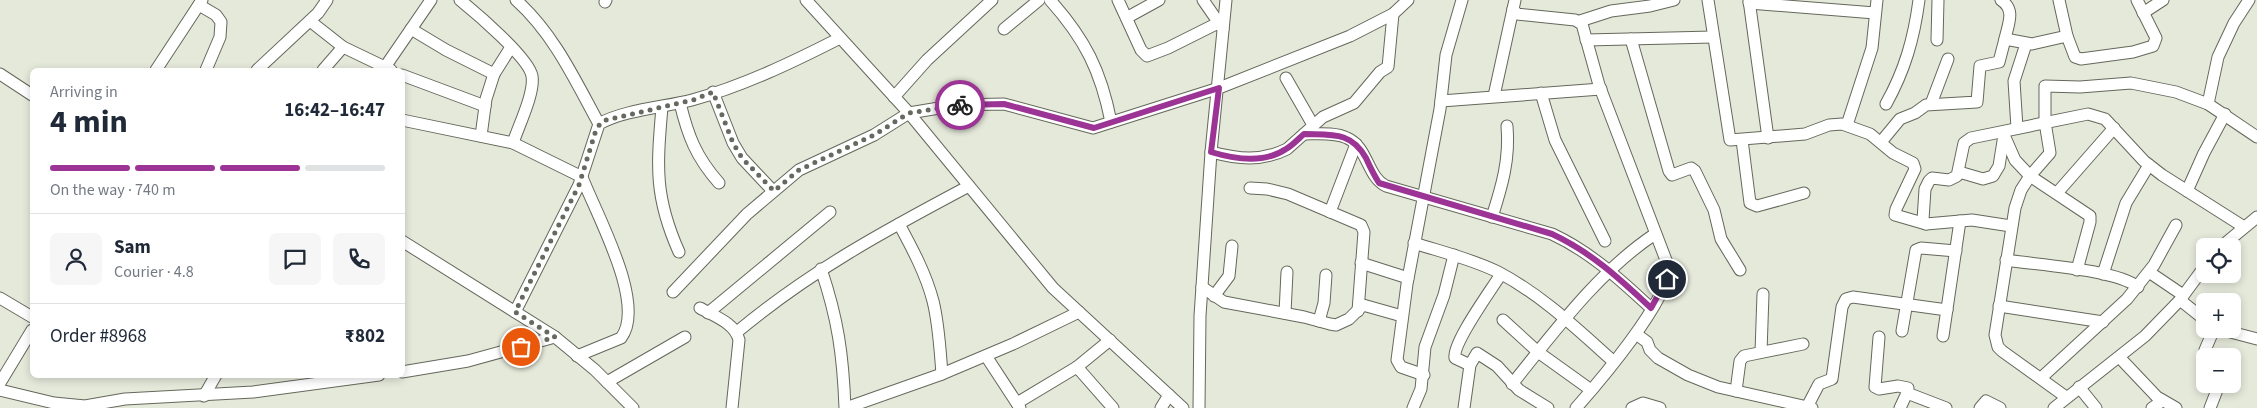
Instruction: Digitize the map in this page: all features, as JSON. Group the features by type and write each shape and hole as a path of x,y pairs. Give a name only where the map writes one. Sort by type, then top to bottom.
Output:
{"street":[{"path":"259,68 310,21 327,0"},
{"path":"389,68 411,29 431,0"},
{"path":"460,0 511,47 531,72 532,78 512,143"},
{"path":"515,312 582,177 600,124 561,54 544,29 516,0"},
{"path":"894,97 927,60 992,0"},
{"path":"1004,30 1038,0"},
{"path":"1050,0 1078,33 1092,57 1102,83 1111,122"},
{"path":"1118,0 1128,17 1141,50 1148,56 1221,27"},
{"path":"1128,17 1159,0"},
{"path":"1203,0 1221,27"},
{"path":"1199,408 1202,287 1211,152 1219,88 1221,27 1226,0"},
{"path":"673,292 747,214 799,170 874,135 909,113 957,105 1004,104 1094,128 1219,88 1350,36 1393,14 1408,0"},
{"path":"1424,375 1398,364 1402,316 1441,101 1446,55 1462,0"},
{"path":"1514,4 1517,14 1523,16 1580,21 1611,11 1650,6 1674,0"},
{"path":"1708,0 1728,139 1732,141 1805,134 1836,124 1847,125 1870,134 1893,153 1910,161 1915,166 1895,215 1926,224 1984,220 2011,226"},
{"path":"1847,125 1872,48 1876,0"},
{"path":"1886,104 1906,64 1915,30 1919,0"},
{"path":"1937,40 1938,0"},
{"path":"1881,142 1903,116 1915,113 1931,104 1978,102 1980,66 1999,62 2011,14 2008,6 2001,0"},
{"path":"2059,0 2067,36 2075,57 2078,59 2133,52 2153,46 2156,38 2137,0"},
{"path":"2143,13 2163,0"},
{"path":"2208,104 2218,57 2234,23 2249,0"},
{"path":"809,1 840,38 909,113 1053,288 1183,408"},
{"path":"1768,138 1749,2 1875,13"},
{"path":"157,68 201,3 216,15 221,22 220,37 207,68"},
{"path":"1494,96 1514,4"},
{"path":"1211,152 1232,158 1247,159 1263,157 1287,149 1323,117 1354,103 1380,72 1388,67 1393,14"},
{"path":"310,21 344,46 386,68"},
{"path":"1576,408 1636,334 1666,283 1668,273 1668,263 1655,234 1601,89 1580,21"},
{"path":"411,29 446,50 494,74"},
{"path":"2005,39 2026,44 2039,43 2067,36"},
{"path":"1586,40 1713,37"},
{"path":"600,124 637,112 680,103 713,92 800,59 840,38"},
{"path":"1630,39 1669,171 1672,175 1691,168 1695,171 1714,210 1721,239 1740,270"},
{"path":"2017,128 2014,81 2026,44"},
{"path":"325,68 344,46"},
{"path":"481,136 485,106 494,74 511,47"},
{"path":"1931,104 1948,60"},
{"path":"0,74 30,93"},
{"path":"405,76 485,106"},
{"path":"1286,78 1313,125"},
{"path":"2066,397 1998,347 1995,335 2011,226 2021,190 2030,176 2050,153 2045,122 2044,88 2046,84 2074,87 2131,84 2176,92 2208,104 2257,137"},
{"path":"1441,101 1601,89"},
{"path":"713,92 733,143 742,158 774,191"},
{"path":"1541,92 1555,140 1605,241"},
{"path":"680,103 686,129 694,148 718,183"},
{"path":"662,107 657,172 661,202 669,229 679,252"},
{"path":"1926,224 1923,220 1925,189 1929,181 1935,178 1954,179 1959,172 1963,148 1967,140 2088,114 2105,119 2150,165 2244,227"},
{"path":"2187,191 2204,153 2225,114"},
{"path":"405,121 512,143 582,177 625,282 629,323 622,338 577,356"},
{"path":"1492,217 1507,165 1509,148 1507,126"},
{"path":"2057,193 2114,128"},
{"path":"2004,133 2015,160 2030,176 2088,214 2091,219 2077,270"},
{"path":"1959,172 1989,178 1997,172 2004,133"},
{"path":"1304,134 1341,136 1349,139 1356,144 1379,183 1552,234 1574,244 1610,271 1651,308"},
{"path":"1742,140 1750,203 1757,206 1804,193"},
{"path":"1330,212 1356,144"},
{"path":"2000,162 2015,160"},
{"path":"2103,274 2126,202 2150,165"},
{"path":"737,332 771,303 821,269 970,186"},
{"path":"1250,188 1276,190 1358,223 1363,229 1358,311"},
{"path":"732,408 739,340 737,332 732,327 704,311 830,212"},
{"path":"2231,238 2257,217"},
{"path":"1943,336 1960,221"},
{"path":"899,224 918,260 933,300 939,332 942,374"},
{"path":"2041,378 2103,322 2138,287 2149,272 2176,225"},
{"path":"1512,384 1565,319 1610,271 1634,249 1655,234"},
{"path":"405,243 555,337 607,382 633,408"},
{"path":"1414,244 1454,255 1501,274 1541,298 1614,362"},
{"path":"1214,296 1229,276 1232,246"},
{"path":"1902,331 1916,250 1921,248 1956,252"},
{"path":"1413,408 1421,389 1424,375 1425,347 1444,295 1454,255"},
{"path":"2006,260 2103,274 2121,278 2138,287"},
{"path":"1362,263 1408,278"},
{"path":"821,269 835,313 843,360 846,408 942,374 986,356 1079,312"},
{"path":"1285,314 1287,272"},
{"path":"2149,272 2196,311"},
{"path":"1470,365 1455,358 1455,351 1460,338 1501,274"},
{"path":"1319,321 1324,303 1326,275"},
{"path":"2054,408 2146,336 2196,278"},
{"path":"1202,287 1214,296 1232,304 1336,325 1349,320 1361,306 1402,316"},
{"path":"1761,352 1762,294"},
{"path":"1636,334 1647,342 1651,352 1669,366 1711,384 1810,408 1819,384 1832,379 1842,307 1846,298 1853,297 1947,310"},
{"path":"0,298 30,316"},
{"path":"1999,306 2103,322"},
{"path":"1503,320 1538,352 1591,390"},
{"path":"0,383 30,333"},
{"path":"2241,335 2257,339"},
{"path":"405,372 468,361 555,337"},
{"path":"607,382 685,337"},
{"path":"1879,337 1875,387 1879,389 1904,386 1908,388 1900,408"},
{"path":"986,356 1018,406 1077,368 1110,340"},
{"path":"1736,391 1741,359 1747,355 1803,344"},
{"path":"1464,408 1470,365 1475,354 1479,354 1497,366 1532,404 1548,408"},
{"path":"2120,358 2162,401 2176,408"},
{"path":"1077,368 1113,408"},
{"path":"204,396 214,378"},
{"path":"0,390 71,406 125,399 253,392 357,378"},
{"path":"2079,387 2096,408"},
{"path":"1907,393 1946,408"},
{"path":"2210,408 2216,393"},
{"path":"1161,408 1169,395"},
{"path":"1980,408 1986,400 2000,408"},
{"path":"2152,408 2162,401"},
{"path":"1632,408 1643,403 1660,408"}],"way so far":[{"path":"521,347 555,337 515,312 579,185 596,130 606,120 693,100 713,92 733,143 742,158 774,191 799,170 874,135 909,113 960,105"}],"route":[{"path":"960,105 1004,104 1094,128 1219,88 1211,152 1232,158 1247,159 1263,157 1287,149 1304,134 1341,136 1356,144 1379,183 1552,234 1574,244 1596,259 1651,308 1667,279"}]}
